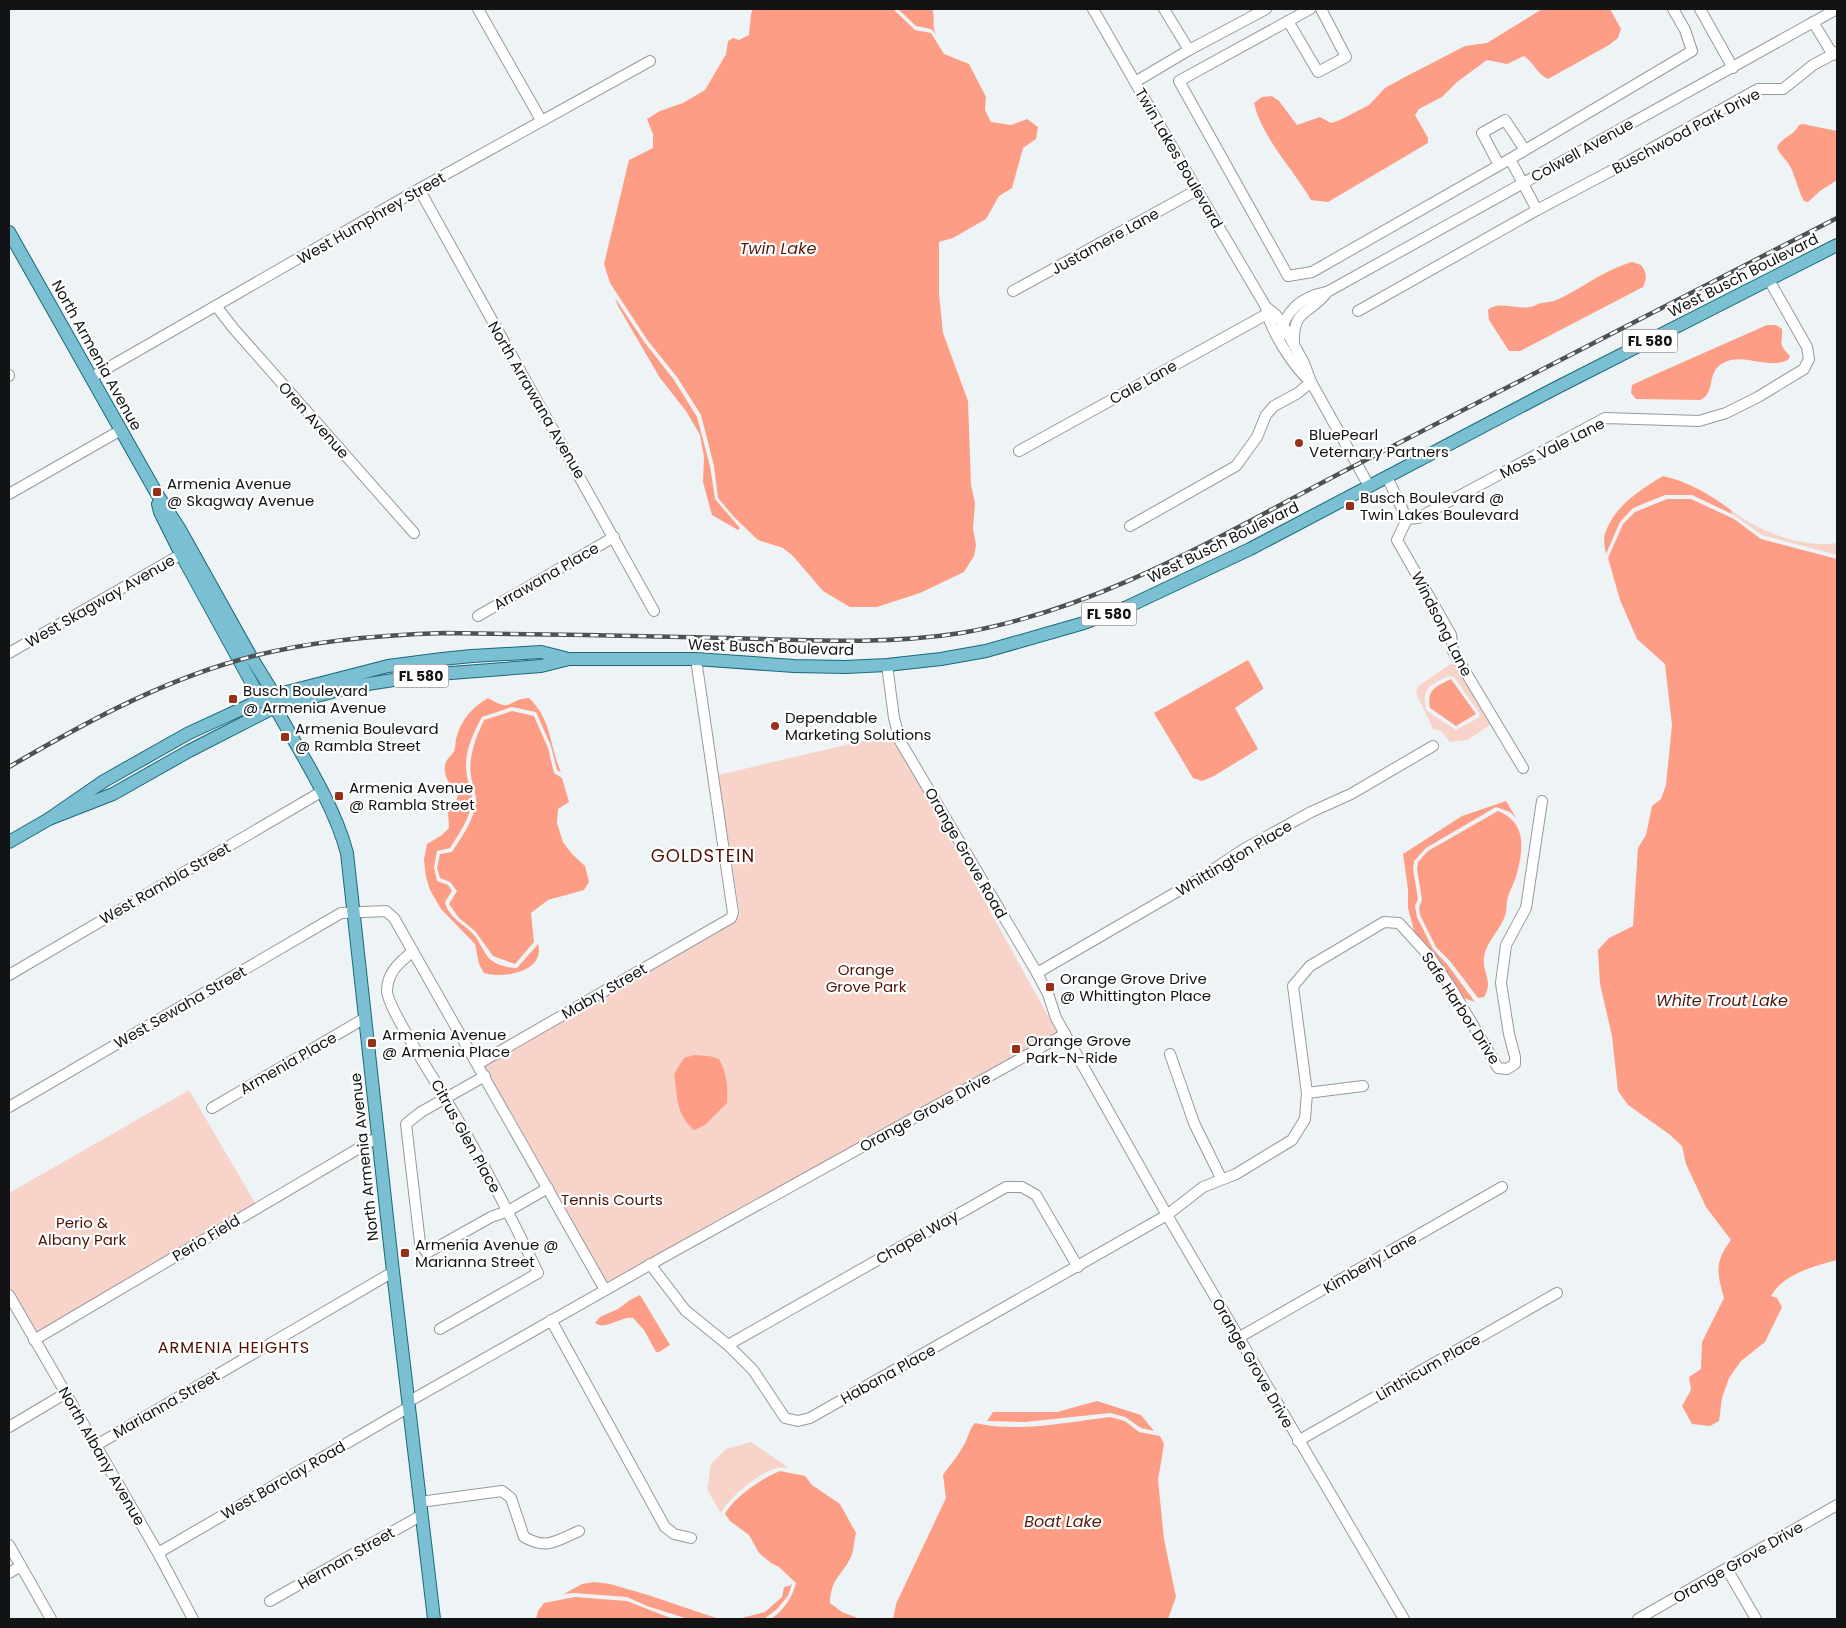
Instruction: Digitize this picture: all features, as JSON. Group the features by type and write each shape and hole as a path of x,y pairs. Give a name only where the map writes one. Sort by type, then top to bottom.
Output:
{"main road":[{"name":"North Armenia Avenue","path":"9,232 13,250 92,377 157,494 168,509 186,552 261,700"},
{"name":"West Busch Boulevard","path":"49,819 113,794 275,701 425,675 541,666 568,659 696,659 794,666 845,667 887,665 941,659 986,651 1084,623 1127,607 1250,549 1386,476 1837,245"},
{"name":"North Armenia Avenue","path":"186,552 275,701 342,833 347,853 393,1272 434,1619"},
{"name":"West Busch Boulevard","path":"9,842 49,819 104,781 181,738 261,700"},
{"path":"261,700 275,701"}],"street":[{"path":"478,9 541,120"},
{"name":"Twin Lakes Boulevard","path":"1093,9 1266,311 1296,368 1311,382"},
{"path":"1164,9 1189,50"},
{"path":"1135,82 1189,50 1266,9"},
{"path":"1310,9 1179,81 1288,276 1312,272 1510,159 1692,51 1685,30 1673,9"},
{"path":"1288,21 1318,72 1346,57 1321,9"},
{"path":"1700,9 1733,68"},
{"name":"Colwell Avenue","path":"1279,338 1286,315 1300,302 1315,294 1327,292 1837,9"},
{"name":"Buschwood Park Drive","path":"1358,310 1758,89 1783,89 1813,65 1835,54 1813,22"},
{"name":"West Humphrey Street","path":"92,377 419,189 650,61"},
{"path":"1499,165 1482,133 1505,120 1525,150"},
{"path":"1510,159 1537,210"},
{"name":"North Arrawana Avenue","path":"419,189 654,611"},
{"name":"Justamere Lane","path":"1013,291 1196,190"},
{"name":"Moss Vale Lane","path":"1407,519 1418,518 1605,418 1699,421 1726,413 1804,369 1809,359 1807,347 1769,280"},
{"name":"Colwell Avenue","path":"1294,345 1294,332 1298,320 1305,310 1322,299 1327,292"},
{"name":"Oren Avenue","path":"216,306 240,336 414,533"},
{"name":"Twin Lakes Boulevard","path":"1266,311 1276,314 1282,324 1306,368 1311,382 1369,486"},
{"name":"Cale Lane","path":"1019,451 1266,311"},
{"path":"1130,526 1236,466 1257,437 1266,415 1274,406 1298,393 1311,382"},
{"path":"9,494 121,430"},
{"path":"1386,476 1407,519"},
{"name":"Windsong Lane","path":"1407,519 1397,540 1451,635 1453,651 1523,768"},
{"name":"Arrawana Place","path":"478,616 614,537"},
{"name":"West Skagway Avenue","path":"9,653 186,552"},
{"name":"Mabry Street","path":"478,1064 731,918 733,913 696,659"},
{"name":"Orange Grove Road","path":"887,665 894,718 900,741 1037,973 1048,994 1056,1018 1065,1034"},
{"name":"Whittington Place","path":"1037,973 1199,879 1244,849 1311,812 1351,794 1433,746"},
{"name":"West Rambla Street","path":"9,975 321,792"},
{"name":"Safe Harbor Drive","path":"1167,1215 1202,1187 1221,1178 1236,1174 1292,1140 1305,1119 1307,1093 1293,986 1310,966 1384,922 1400,923 1430,956 1452,989 1498,1068 1507,1069 1515,1064 1501,983 1506,945 1526,908 1542,801"},
{"path":"354,913 386,911 394,918 605,1290"},
{"name":"West Sewaha Street","path":"9,1107 341,913 354,913"},
{"name":"Citrus Glen Place","path":"413,951 398,964 389,978 387,993 396,1015 446,1099 508,1211 538,1273 440,1329"},
{"name":"Armenia Place","path":"212,1108 365,1018"},
{"name":"Orange Grove Drive","path":"605,1290 1065,1034 1238,1338 1404,1619"},
{"path":"1170,1054 1194,1123 1221,1178"},
{"path":"485,1076 421,1112 406,1124 420,1243 427,1253 548,1188"},
{"path":"1307,1093 1363,1086"},
{"name":"Perio Field","path":"34,1340 378,1137"},
{"name":"Chapel Way","path":"728,1345 1006,1187 1022,1187 1036,1195 1078,1267"},
{"name":"Kimberly Lane","path":"1238,1338 1502,1187"},
{"name":"Habana Place","path":"650,1264 685,1310 728,1345 753,1370 785,1418 798,1421 810,1418 1167,1215"},
{"name":"Marianna Street","path":"95,1446 393,1272"},
{"name":"West Barclay Road","path":"158,1553 408,1404 605,1290"},
{"name":"Linthicum Place","path":"1298,1441 1557,1293"},
{"name":"North Albany Avenue","path":"9,1295 158,1553 189,1618"},
{"path":"551,1320 665,1527 674,1534 691,1538"},
{"path":"9,1427 66,1393"},
{"path":"421,1509 502,1491 512,1498 524,1537 537,1544 553,1543 579,1531"},
{"name":"Orange Grove Drive","path":"1638,1619 1837,1505"},
{"name":"Herman Street","path":"270,1602 421,1509"},
{"path":"9,1545 51,1619"},
{"path":"9,1573 21,1566"},
{"path":"1727,1569 1756,1619"}],"green space":[{"path":"1731,510 1742,518 1781,537 1809,543 1837,543 1837,555 1762,535 1732,514"},
{"path":"1451,664 1456,665 1491,724 1468,740 1450,742 1441,731 1433,729 1416,693 1418,686","holes":["1449,676 1454,677 1480,714 1478,718 1456,730 1427,711 1425,703 1426,692 1432,685"]},
{"name":"Orange Grove Park","path":"892,734 1057,1032 608,1284 484,1064 740,915 718,775"},
{"name":"Perio & Albany Park","path":"189,1090 258,1208 34,1340 9,1295 9,1193"},
{"path":"751,1442 789,1468 777,1468 762,1474 738,1493 721,1513 707,1490 711,1464 726,1449"}],"water":[{"name":"Twin Lake","path":"753,9 893,9 915,30 931,33 944,54 969,64 986,97 985,110 991,122 1011,125 1027,119 1038,127 1036,139 1023,148 1012,188 999,196 986,219 953,238 939,242 939,294 943,333 968,401 971,485 975,503 973,528 976,545 974,556 964,572 920,593 877,607 850,607 823,591 793,556 783,548 758,540 734,517 718,498 714,466 701,415 677,377 648,341 610,283 604,264 629,160 653,148 653,134 647,119 660,111 683,103 705,90 726,54 728,41 733,38 739,40 749,35"},
{"path":"898,9 932,9 936,34 931,29 916,26"},
{"path":"1542,9 1610,9 1621,29 1618,38 1609,45 1548,79 1524,56 1507,64 1487,60 1457,82 1442,97 1419,109 1415,115 1428,138 1428,143 1328,202 1311,200 1271,141 1258,116 1254,103 1262,97 1272,96 1279,101 1297,125 1320,117 1331,123 1340,120 1369,105 1385,88 1405,77 1465,46 1487,43"},
{"path":"1803,124 1837,131 1837,180 1820,191 1808,202 1804,201 1791,168 1777,147 1799,125"},
{"path":"1632,262 1641,265 1644,270 1646,278 1643,287 1520,351 1509,351 1489,320 1488,310 1492,307 1502,305 1525,308 1554,301 1612,270"},
{"path":"615,298 645,343 674,380 697,417 710,466 715,499 740,528 738,530 712,515 703,482 704,457 700,435 686,411 660,378"},
{"path":"1767,325 1776,325 1782,329 1783,348 1790,356 1788,360 1772,363 1739,359 1723,363 1714,372 1708,393 1700,400 1636,399 1631,393 1632,385"},
{"path":"1663,476 1698,489 1731,510 1732,514 1692,495 1665,495 1633,508 1620,522 1606,554 1604,536 1615,515 1637,493"},
{"name":"White Trout Lake","path":"1667,499 1691,499 1734,519 1761,539 1837,559 1837,1260 1800,1272 1776,1288 1771,1296 1777,1298 1782,1307 1765,1342 1741,1361 1729,1378 1722,1398 1719,1421 1710,1426 1692,1424 1682,1406 1691,1390 1689,1377 1701,1369 1702,1342 1724,1298 1718,1268 1722,1255 1731,1240 1706,1207 1686,1164 1682,1146 1669,1134 1628,1105 1618,1091 1612,1036 1600,984 1598,950 1609,938 1633,926 1638,848 1646,835 1652,806 1661,799 1666,785 1672,725 1665,664 1637,639 1620,600 1608,558 1623,524 1635,512"},
{"path":"1248,660 1263,689 1235,708 1258,749 1214,776 1202,781 1193,778 1154,713"},
{"path":"1451,679 1476,714 1456,726 1430,708 1429,702 1433,689"},
{"path":"488,698 506,705 529,698 542,715 546,724 561,772 557,770 551,746 536,712 512,707 482,717 472,738 466,760 472,800 471,809 450,848 437,851 434,867 437,881 448,885 452,891 445,902 449,912 469,930 491,960 503,966 517,968 538,944 539,954 529,967 511,974 501,975 484,973 479,964 475,944 441,909 430,890 424,860 427,844 442,835 449,828 448,811 455,804 458,795 445,774 445,765 454,751 456,738 465,718 473,709"},
{"path":"512,711 534,716 548,748 554,773 562,778 569,802 558,809 557,823 563,842 585,866 589,882 584,890 548,900 531,913 534,942 515,964 493,956 475,931 459,918 449,904 457,891 450,882 440,878 437,868 440,854 452,852 473,816 476,800 470,769 476,740 484,720"},
{"path":"1506,801 1516,818 1510,812 1496,807 1426,848 1414,861 1413,869 1418,899 1415,906 1417,917 1433,949 1447,964 1475,1002 1464,998 1450,983 1414,931 1408,908 1408,889 1403,854 1462,816"},
{"path":"1498,811 1514,822 1518,829 1521,837 1521,854 1516,876 1508,897 1505,916 1485,952 1484,963 1488,982 1487,991 1484,997 1478,998 1450,961 1436,947 1420,915 1419,907 1422,900 1417,869 1418,862 1428,851"},
{"path":"694,1055 719,1059 726,1080 727,1103 705,1125 694,1130 680,1111 674,1074 684,1058"},
{"path":"640,1295 670,1345 659,1352 656,1352 644,1330 633,1318 604,1325 595,1323 600,1317 618,1309"},
{"path":"1097,1401 1141,1415 1154,1431 1141,1428 1125,1417 1110,1413 1025,1422 987,1421 993,1412 1057,1412"},
{"name":"Boat Lake","path":"1110,1417 1125,1421 1139,1432 1160,1436 1164,1444 1158,1480 1164,1539 1176,1597 1168,1619 893,1619 896,1604 946,1498 943,1475 961,1450 975,1423 992,1426 1025,1427"},
{"path":"780,1471 805,1476 812,1485 840,1504 856,1533 851,1557 834,1583 830,1603 842,1612 860,1619 771,1619 787,1603 796,1583 779,1567 759,1553 749,1535 730,1521 725,1514 735,1501 750,1489"},
{"path":"594,1582 610,1584 648,1595 716,1618 738,1619 688,1619 647,1606 627,1597 564,1594 582,1584"},
{"path":"792,1584 788,1596 777,1609 764,1619 738,1619 765,1612 782,1597 784,1587"},
{"path":"575,1597 627,1601 673,1619 536,1619 538,1611 544,1603"}],"railway":[{"path":"9,767 120,706 209,669 264,653 341,640 445,633 874,640 932,637 961,633 1014,621 1066,605 1166,564 1837,218"}],"place":[{"name":"BluePearl Veternary Partners","path":"1299,443"},
{"name":"Armenia Avenue @ Skagway Avenue","path":"157,492"},
{"name":"Busch Boulevard @ Twin Lakes Boulevard","path":"1350,506"},
{"name":"Busch Boulevard @ Armenia Avenue","path":"233,699"},
{"name":"Dependable Marketing Solutions","path":"775,726"},
{"name":"Armenia Boulevard @ Rambla Street","path":"285,737"},
{"name":"Armenia Avenue @ Rambla Street","path":"339,796"},
{"name":"Orange Grove Drive @ Whittington Place","path":"1050,987"},
{"name":"Armenia Avenue @ Armenia Place","path":"372,1043"},
{"name":"Orange Grove Park-N-Ride","path":"1016,1049"},
{"name":"Armenia Avenue @ Marianna Street","path":"405,1253"}],"district":[{"name":"GOLDSTEIN","path":"703,855"},
{"name":"ARMENIA HEIGHTS","path":"234,1347"}],"park label":[{"name":"Tennis Courts","path":"612,1199"}]}
